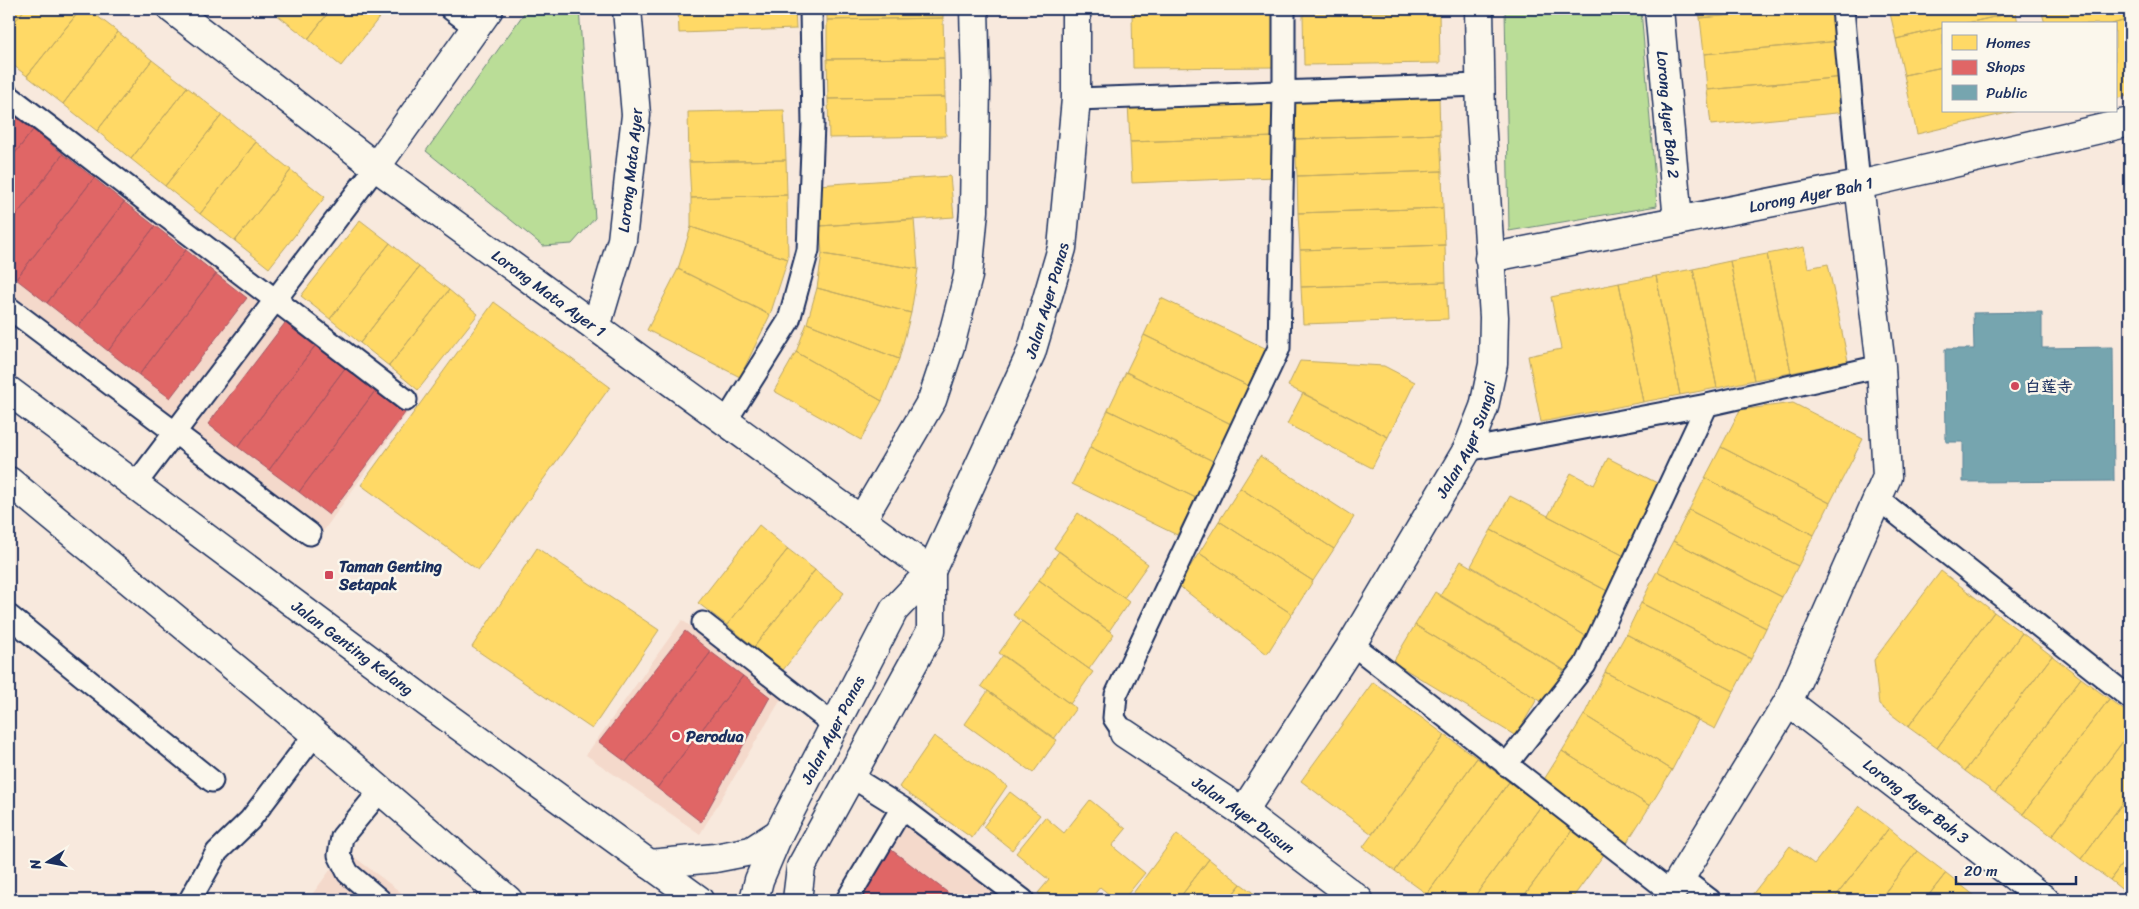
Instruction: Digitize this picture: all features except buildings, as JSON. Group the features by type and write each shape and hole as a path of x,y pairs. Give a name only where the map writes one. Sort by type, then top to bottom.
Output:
{"street":[{"name":"Lorong Mata Ayer 1","path":"172,9 376,167 931,572"},
{"name":"Lorong Mata Ayer","path":"596,327 622,240 636,115 627,9"},
{"path":"861,521 932,400 950,346 968,276 974,211 976,83 974,9"},
{"name":"Jalan Ayer Panas","path":"754,900 759,880 779,833 894,610 931,572 1031,354 1062,248 1076,99 1076,9"},
{"name":"Jalan Ayer Sungai","path":"1243,812 1352,644 1467,450 1484,406 1493,364 1494,317 1480,85 1479,9"},
{"name":"Lorong Ayer Bah 2","path":"1659,9 1678,221"},
{"path":"376,167 482,18"},
{"name":"Lorong Ayer Bah 1","path":"1489,258 1859,185 2130,122"},
{"path":"1673,891 1788,702 1886,477 1880,366 1859,185"},
{"name":"Jalan Genting Kelang","path":"9,391 421,698 699,900"},
{"path":"9,481 314,734 508,900"},
{"name":"Jalan Ayer Panas","path":"798,900 801,867 931,631 931,572"},
{"name":"Lorong Ayer Bah 3","path":"1788,702 2044,900"},
{"name":"Jalan Ayer Dusun","path":"1124,733 1243,812 1359,900"},
{"path":"649,864 715,858 751,851 779,833"}],"lane":[{"path":"451,9 482,18"},
{"path":"726,422 789,320 808,250 813,124 811,9"},
{"path":"1124,733 1114,718 1116,695 1278,348 1284,9"},
{"path":"1843,9 1859,185"},
{"path":"1076,99 1480,85"},
{"path":"9,96 406,400"},
{"path":"135,486 376,167"},
{"path":"9,308 310,534"},
{"path":"1467,450 1706,404 1880,366"},
{"path":"1506,765 1585,665 1706,404"},
{"path":"1877,498 2130,698"},
{"path":"9,616 212,781"},
{"path":"703,623 834,725"},
{"path":"1352,644 1506,765 1673,891 1710,900"},
{"path":"190,900 217,852 250,820 314,734"},
{"path":"852,777 902,808 1023,900"},
{"path":"380,790 342,837 339,855 348,873 380,900"},
{"path":"847,900 902,808"}],"shaded area":[{"path":"9,110 408,412 322,533 9,297"},
{"path":"682,620 783,696 700,834 586,755"},
{"path":"904,824 1005,900 858,900"},
{"path":"345,850 411,900 308,900"}],"green space":[{"path":"527,9 579,9 595,218 572,244 543,246 426,151"},
{"path":"1505,9 1641,9 1657,206 1509,231"}],"place":[{"name":"白莲寺","path":"2015,386"},
{"name":"Taman Genting Setapak","path":"329,575"},
{"name":"Perodua","path":"676,736"}]}
